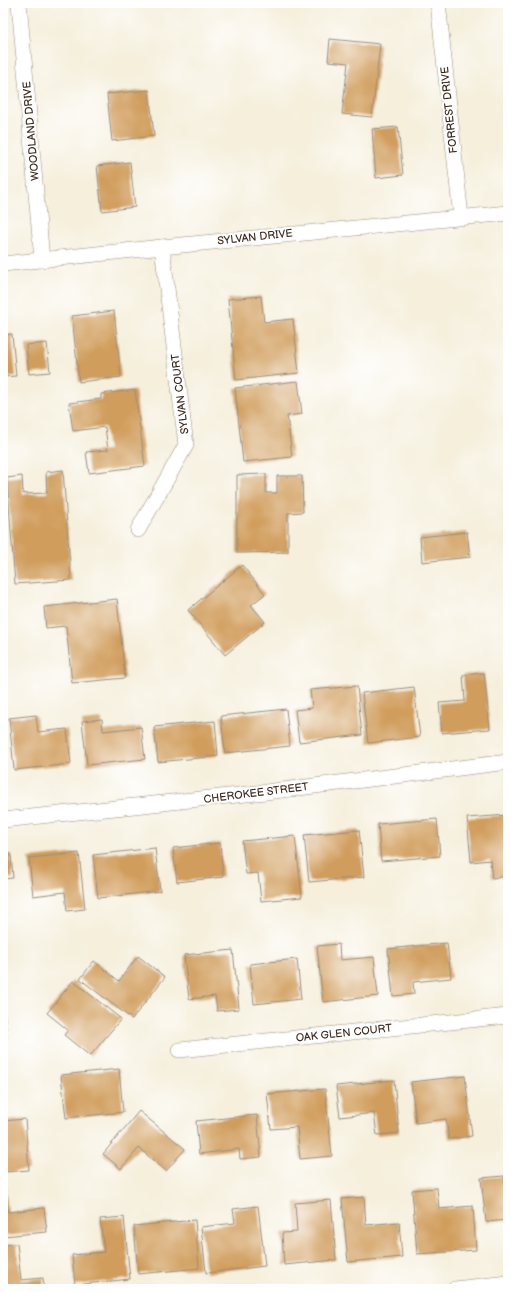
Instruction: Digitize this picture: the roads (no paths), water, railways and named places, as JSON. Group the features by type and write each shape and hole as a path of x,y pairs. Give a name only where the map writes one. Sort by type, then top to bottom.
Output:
{"street":[{"name":"WOODLAND DRIVE","path":"20,3 42,260"},
{"name":"FORREST DRIVE","path":"438,3 461,217"},
{"name":"SYLVAN DRIVE","path":"3,264 508,213"},
{"name":"SYLVAN COURT","path":"138,530 186,445 162,247"},
{"name":"CHEROKEE STREET","path":"3,820 266,792 508,762"},
{"name":"OAK GLEN COURT","path":"179,1050 508,1016"},
{"path":"455,1289 508,1284"}]}
